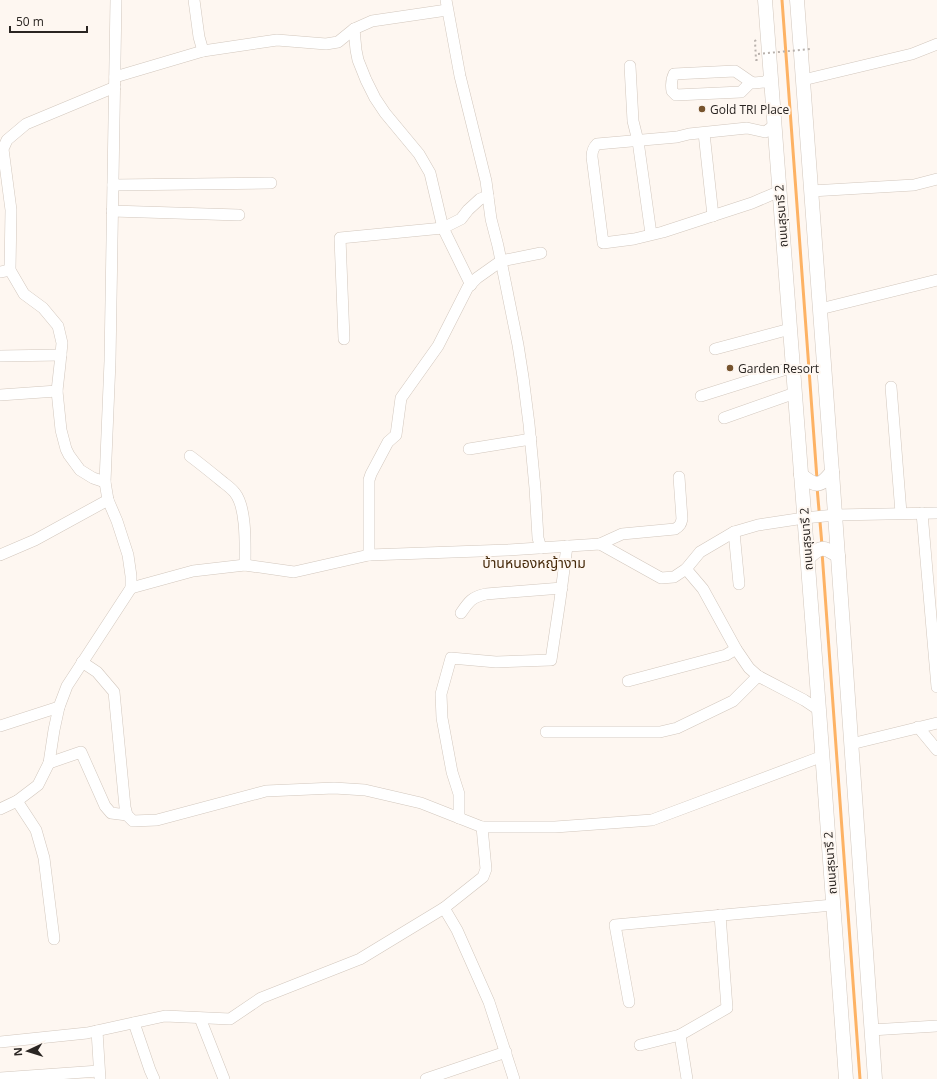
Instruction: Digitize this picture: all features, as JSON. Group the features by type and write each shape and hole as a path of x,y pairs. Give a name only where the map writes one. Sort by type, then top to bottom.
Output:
{"main road":[{"name":"ถนนสุรนารี 2","path":"765,0 795,393 805,478 811,555 819,710 846,1079"},
{"path":"797,0 820,309 831,515 851,744 875,1079"},
{"path":"805,478 814,483 820,483 829,476"},
{"path":"811,555 818,549 822,548 827,549 834,554"}],"street":[{"path":"0,809 17,801 38,785 49,763 59,707 67,686 131,588 128,556 117,521 108,500 105,482 110,361 116,0"},
{"path":"194,0 199,37 203,51"},
{"path":"105,482 93,478 80,470 64,445 57,391 62,343 58,326 43,308 24,294 5,271 11,210 3,172 4,149 7,140 26,124 115,82 203,51 277,40 326,44 338,42 354,29 372,20 446,5 460,76 484,174 491,219 501,261 524,377 540,548"},
{"path":"354,29 358,60 366,80 385,113 419,154 430,173 443,228 471,285"},
{"path":"803,80 912,54 937,44"},
{"path":"630,66 633,120 638,140 651,234"},
{"path":"751,82 741,92 676,95 672,91 671,86 671,80 674,74 735,71 754,83 765,82 771,77"},
{"path":"775,124 765,132 747,128 689,134 677,137 597,144 592,153 592,157 603,243 634,239 663,232 752,203 780,191"},
{"path":"704,133 713,216"},
{"path":"812,192 914,185 937,179"},
{"path":"113,185 272,183"},
{"path":"344,339 340,238 443,228 462,219 468,210 480,199 488,196"},
{"path":"112,211 239,216"},
{"path":"369,556 369,480 388,442 396,435 401,398 438,346 468,287 477,278 501,261 541,253"},
{"path":"820,309 937,280"},
{"path":"715,349 790,329"},
{"path":"0,356 61,355"},
{"path":"701,396 793,367"},
{"path":"891,387 901,513"},
{"path":"0,395 57,391"},
{"path":"724,418 795,393"},
{"path":"469,450 531,439"},
{"path":"190,456 228,486 239,498 245,535 244,566"},
{"path":"131,588 193,571 244,566 294,572 369,556 508,550 600,544 622,534 675,529 682,524 679,477"},
{"path":"0,555 35,540 108,500"},
{"path":"922,513 937,687"},
{"path":"600,544 661,578 674,577 686,569 700,552 734,532 758,526 808,517 831,515 937,513"},
{"path":"734,532 739,584"},
{"path":"460,818 459,794 452,772 442,718 441,694 451,658 496,662 551,660 562,588 566,546"},
{"path":"686,569 703,589 736,649 749,668 758,676 804,700 819,710"},
{"path":"461,613 471,599 486,594 562,588"},
{"path":"628,681 726,655 736,649"},
{"path":"82,662 97,672 114,692 127,815"},
{"path":"546,732 660,732 677,728 733,701 758,676"},
{"path":"0,726 59,707"},
{"path":"851,744 937,723"},
{"path":"918,727 937,750"},
{"path":"49,763 81,752 105,806 111,813 127,815 133,821 157,820 266,791 334,788 365,790 421,803 482,827 555,827 652,820 823,756"},
{"path":"17,801 36,830 44,858 54,939"},
{"path":"0,1042 87,1033 165,1016 230,1019 261,998 360,959 444,908 483,877 486,869 482,827"},
{"path":"629,1002 615,925 833,905"},
{"path":"444,908 457,930 489,1002 514,1079"},
{"path":"640,1045 680,1035 727,1008 720,915"},
{"path":"200,1018 224,1079"},
{"path":"134,1023 154,1079"},
{"path":"872,1030 937,1026"},
{"path":"0,1078 99,1075 97,1031"},
{"path":"680,1035 687,1079"},
{"path":"426,1079 506,1052"}],"path":[{"path":"758,54 810,49"}],"waterway":[{"path":"782,0 817,479"},
{"path":"817,487 822,545"},
{"path":"822,552 860,1079"}],"place":[{"name":"Gold TRI Place","path":"702,109"},
{"name":"Garden Resort","path":"730,368"}],"district":[{"name":"บ้านหนองหญ้างาม","path":"534,562"}]}
